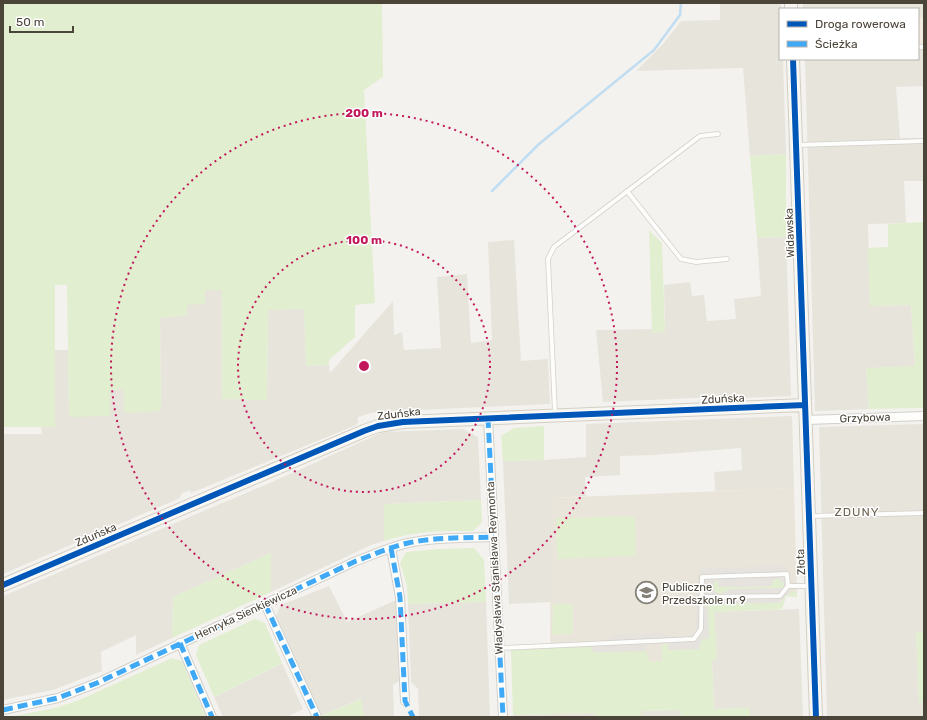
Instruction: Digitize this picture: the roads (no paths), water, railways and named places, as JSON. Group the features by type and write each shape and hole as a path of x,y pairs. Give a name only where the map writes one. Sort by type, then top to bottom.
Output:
{"street":[{"name":"Widawska","path":"793,60 805,406"},
{"name":"Zduńska","path":"3,585 378,426 403,422 488,418 805,406"},
{"name":"Złota","path":"805,406 816,717"},
{"name":"Grzybowa","path":"806,420 924,416"},
{"name":"Władysława Stanisława Reymonta","path":"488,418 503,717"},
{"name":"Henryka Sienkiewicza","path":"3,710 58,698 97,682 356,562 391,548 409,543 437,539 494,537"},
{"path":"391,548 400,597 405,701"},
{"path":"265,604 317,717"},
{"path":"180,643 212,717"}],"lane":[{"path":"556,416 548,259 554,247 700,136 718,134"},
{"path":"797,145 924,141"},
{"path":"628,191 681,259 696,262 727,259"},
{"path":"809,516 924,513"},
{"path":"499,648 694,639 701,629 702,577 787,574 788,586 780,596 702,597"},
{"path":"788,586 812,585"}],"waterway":[{"path":"492,191 539,144 654,50 680,15 681,3"}],"place":[{"name":"Publiczne Przedszkole nr 9","path":"647,593"}],"district":[{"name":"ZDUNY","path":"857,512"}]}
